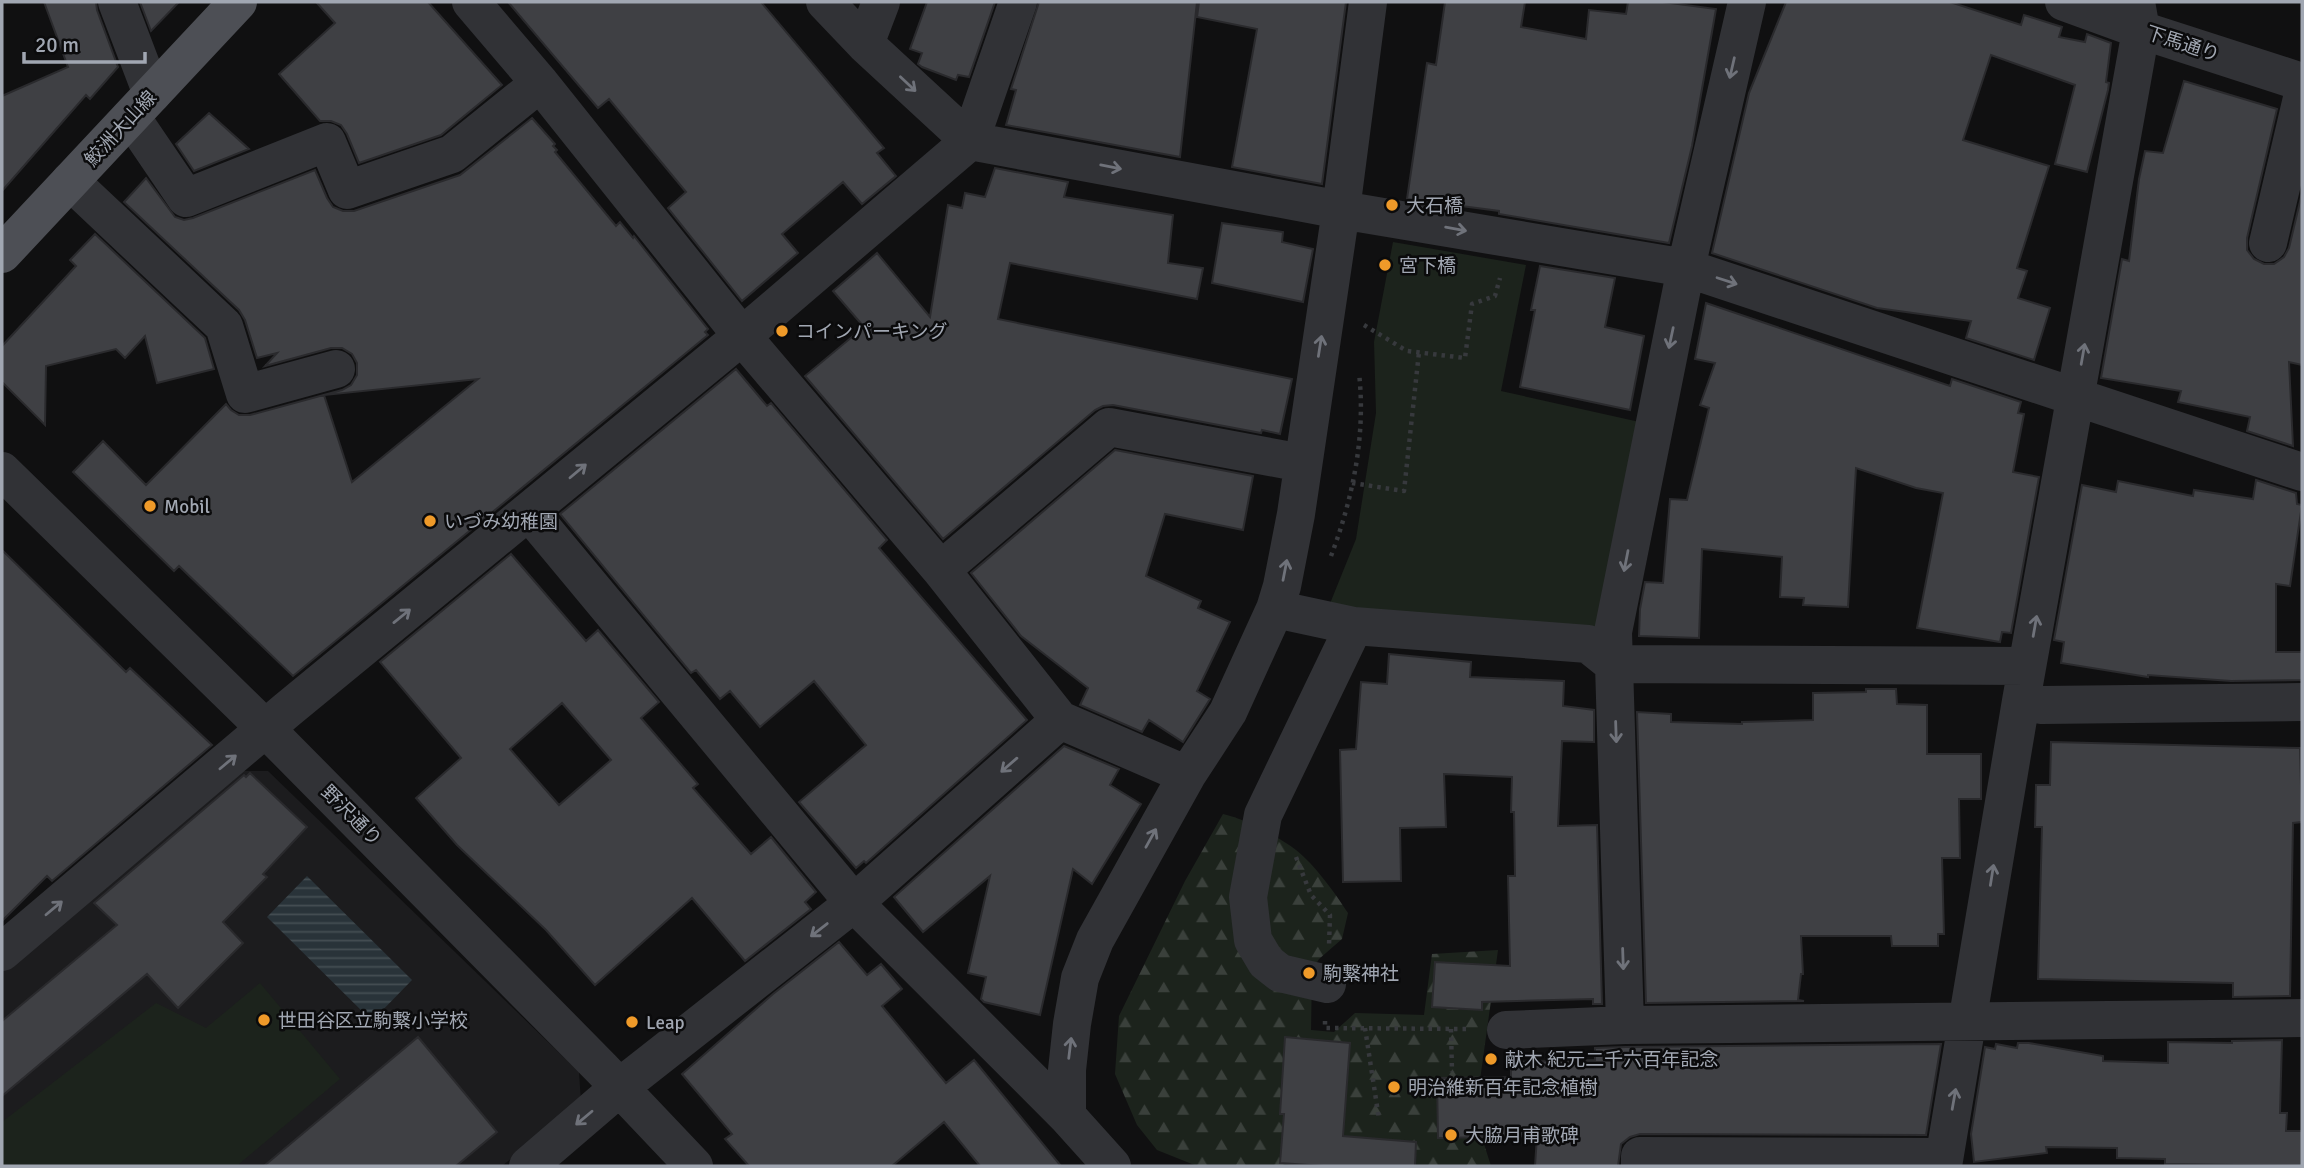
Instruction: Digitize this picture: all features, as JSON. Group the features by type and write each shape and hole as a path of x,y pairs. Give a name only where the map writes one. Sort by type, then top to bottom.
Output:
{"main road":[{"name":"鮫洲大山線","path":"2,254 238,2"}],"street":[{"path":"117,2 141,105 186,198 327,142 347,190 452,154 540,83"},
{"path":"471,2 540,83 742,336 941,570 1060,720 1187,775"},
{"path":"825,2 865,44 970,141 1341,210 1686,268 2302,472"},
{"path":"865,44 881,2"},
{"path":"2,952 266,729 742,336 970,141 1018,2"},
{"path":"1067,1116 1067,1070 1080,978 1095,940 1187,775 1228,712 1275,609 1296,514 1341,210 1368,2"},
{"path":"1625,1026 1613,632 1686,268 1747,2"},
{"name":"下馬通り","path":"2064,2 2138,16 2302,82"},
{"path":"1640,1166 1640,1156 1944,1162 2024,684 2076,396 2138,16"},
{"path":"2269,243 2302,98"},
{"path":"70,181 224,326 245,394 336,369"},
{"path":"941,570 1109,427 1302,463"},
{"name":"野沢通り","path":"2,471 266,729 620,1087 694,1166"},
{"path":"529,512 854,903 1067,1116 1112,1166"},
{"path":"1275,609 1354,626 1588,644 1613,664 2024,684 2042,705 2302,702"},
{"path":"1327,984 1280,973 1266,962 1253,940 1248,897 1263,815 1354,626"},
{"path":"528,1166 620,1087 854,903 1060,720"},
{"path":"1506,1030 1625,1026 2302,1018"}],"path":[{"path":"1363,324 1407,351 1465,358 1472,304 1495,296 1508,238"},
{"path":"1352,483 1404,491 1419,352"},
{"path":"1311,895 1331,915 1325,1028 1506,1030"},
{"path":"1365,1028 1379,1119"},
{"path":"1451,1029 1452,1072"}],"shaded area":[{"name":"世田谷区立駒繋小学校","path":"243,771 268,771 579,1072 581,1102 502,1166 2,1166 2,968"},
{"path":"307,876 412,980 372,1021 267,917"}],"green space":[{"path":"1393,242 1526,265 1501,391 1653,425 1613,632 1329,606 1356,539 1376,413 1374,342"},
{"name":"駒繋神社","path":"1223,814 1261,829 1296,850 1317,871 1348,913 1342,939 1319,959 1312,970 1311,1030 1334,1032 1355,1013 1424,1015 1432,954 1498,950 1475,1116 1491,1166 1197,1166 1157,1150 1137,1125 1115,1074 1119,1016 1185,881"},
{"path":"260,983 340,1079 239,1164 240,1166 2,1166 2,1122 156,1003 206,1028"}],"building":[{"path":"44,2 96,2 118,67 90,99 86,95 2,191 2,96 68,67"},
{"path":"140,2 179,2 151,31"},
{"path":"316,2 428,2 502,85 441,135 359,163 341,125 320,121 279,74 335,23"},
{"path":"508,2 761,2 884,148 877,153 896,176 862,204 843,182 782,234 798,253 742,301 668,208 686,192 609,99 598,108"},
{"path":"927,2 995,2 969,77 958,75 956,80 918,64 922,53 910,49"},
{"path":"1039,2 1197,2 1180,157 1006,125 1016,90 1011,89"},
{"path":"1199,2 1346,2 1322,184 1232,167 1257,29 1197,17"},
{"path":"1445,2 1525,2 1521,27 1586,39 1589,10 1626,14 1628,2 1663,2 1716,9 1692,146 1669,243 1499,214 1499,211 1407,199 1427,63 1436,65"},
{"path":"1786,2 1950,2 2021,25 2024,15 2062,27 2059,37 2085,42 2087,34 2111,43 2106,82 2109,83 2108,90 2087,172 2055,164 2075,85 1991,55 1963,140 2049,166 2017,268 2027,271 2018,298 2050,308 2034,360 1966,338 1971,321 1877,308 1712,253 1749,93"},
{"path":"2184,81 2277,109 2247,238 2247,250 2254,259 2264,264 2274,264 2284,257 2289,248 2302,193 2302,365 2289,362 2293,446 2247,431 2250,417 2178,402 2181,391 2101,378 2122,259 2129,261 2145,151 2163,153"},
{"path":"209,113 249,149 194,171 176,144"},
{"path":"532,118 555,144 555,152 616,226 620,222 633,238 634,236 708,329 705,332 708,335 293,676 179,566 174,571 73,472 103,441 146,485 226,404 239,415 250,415 342,390 351,385 357,375 357,363 352,354 342,348 331,348 265,366 277,353 257,358 245,320 239,310 124,202 146,178 175,217 184,220 315,170 333,207 354,211 460,175","holes":["478,379 352,482 324,395"]},
{"path":"995,168 1068,182 1064,197 1173,215 1168,263 1203,268 1197,299 1010,263 998,319 1292,379 1280,434 1262,430 1261,433 1113,405 1103,406 943,539 805,376 864,327 833,291 877,253 930,317 948,205 962,208 965,193 985,197"},
{"path":"1222,223 1283,232 1282,242 1313,249 1303,302 1212,283"},
{"path":"95,234 205,338 214,369 157,383 145,336 125,358 116,349 46,366 45,425 2,382 2,346 76,266 70,260"},
{"path":"1540,266 1615,278 1605,327 1644,336 1630,410 1520,387 1535,310 1531,310"},
{"path":"1706,303 1950,386 1952,379 2021,402 2018,413 2024,414 2013,472 2039,477 2011,633 2002,632 2000,642 1917,628 1943,493 1916,488 1856,468 1848,607 1803,605 1804,598 1780,597 1782,557 1702,549 1699,638 1639,636 1645,582 1663,583 1670,499 1687,500 1709,408 1700,405 1715,363 1695,359"},
{"path":"736,369 767,406 771,403 887,540 879,548 1027,720 866,863 864,861 856,868 799,802 866,745 814,681 760,727 730,691 720,699 696,670 691,673 560,514"},
{"path":"1115,450 1253,476 1243,530 1165,514 1146,576 1201,601 1198,608 1230,622 1197,691 1210,699 1183,742 1149,720 1142,732 1080,705 1088,688 1021,636 971,573"},
{"path":"2256,480 2296,493 2297,504 2302,505 2290,586 2276,584 2276,652 2302,652 2302,680 2231,681 2148,677 2061,663 2064,642 2054,640 2082,485 2116,492 2118,481 2193,496 2194,490 2253,499"},
{"path":"2,550 126,672 130,668 212,745 52,881 47,876 2,921"},
{"path":"511,554 586,641 598,630 659,702 641,718 698,784 693,788 751,854 771,837 816,892 805,902 811,909 745,961 692,898 595,985 546,930 457,845 416,798 461,758 380,662","holes":["562,703 611,760 559,805 510,749"]},
{"path":"1389,654 1471,662 1470,677 1564,681 1563,706 1594,710 1594,742 1562,741 1558,826 1597,825 1602,1004 1593,1004 1593,999 1482,1002 1482,1010 1432,1007 1435,962 1510,966 1508,876 1515,876 1512,777 1444,774 1446,827 1400,828 1401,881 1343,882 1340,750 1356,749 1361,682 1387,684"},
{"path":"1866,689 1896,689 1897,704 1927,705 1927,754 1981,754 1981,799 1959,799 1960,858 1942,858 1944,934 1938,934 1938,946 1892,946 1891,936 1801,936 1803,974 1798,1000 1804,1001 1646,1003 1637,712 1671,714 1671,722 1742,724 1813,720 1813,693 1866,692"},
{"path":"2051,742 2300,748 2302,822 2293,823 2290,996 2233,997 2233,983 2038,979 2042,827 2035,827 2036,785 2050,785"},
{"path":"1064,746 1119,769 1110,785 1141,804 1092,884 1073,869 1040,1015 984,1002 981,999 986,977 968,973 990,876 923,932 894,897"},
{"path":"250,773 307,827 263,874 267,877 223,922 243,943 178,1008 147,974 2,1096 2,1021 117,925 94,903 244,775 246,777"},
{"path":"839,942 867,975 881,964 902,989 882,1006 946,1083 974,1060 1061,1166 980,1166 944,1122 892,1166 749,1166 725,1139 732,1134 682,1074 773,994"},
{"path":"418,1037 497,1132 456,1166 264,1166"},
{"path":"1285,1037 1350,1043 1343,1136 1416,1142 1415,1166 1280,1163"},
{"path":"2282,1040 2280,1113 2287,1113 2286,1131 2302,1131 2302,1166 2165,1164 2165,1159 2117,1158 2117,1148 2046,1147 2047,1153 1974,1162 1971,1134 1985,1047 1995,1049 1996,1044 2017,1048 2018,1043 2029,1043 2103,1056 2103,1061 2168,1063 2168,1042 2232,1043"},
{"path":"1941,1044 1926,1135 1640,1134 1621,1144 1618,1166 1535,1166 1537,1136 1438,1138 1437,1078 1511,1077 1511,1062 1595,1060 1595,1048"}],"place":[{"name":"大石橋","path":"1392,205"},
{"name":"宮下橋","path":"1385,265"},
{"name":"コインパーキング","path":"782,331"},
{"name":"Mobil","path":"150,506"},
{"name":"いづみ幼稚園","path":"430,521"},
{"name":"駒繋神社","path":"1309,973"},
{"name":"世田谷区立駒繋小学校","path":"264,1020"},
{"name":"Leap","path":"632,1022"},
{"name":"献木 紀元二千六百年記念","path":"1491,1059"},
{"name":"明治維新百年記念植樹","path":"1394,1087"},
{"name":"大脇月甫歌碑","path":"1451,1135"}]}
